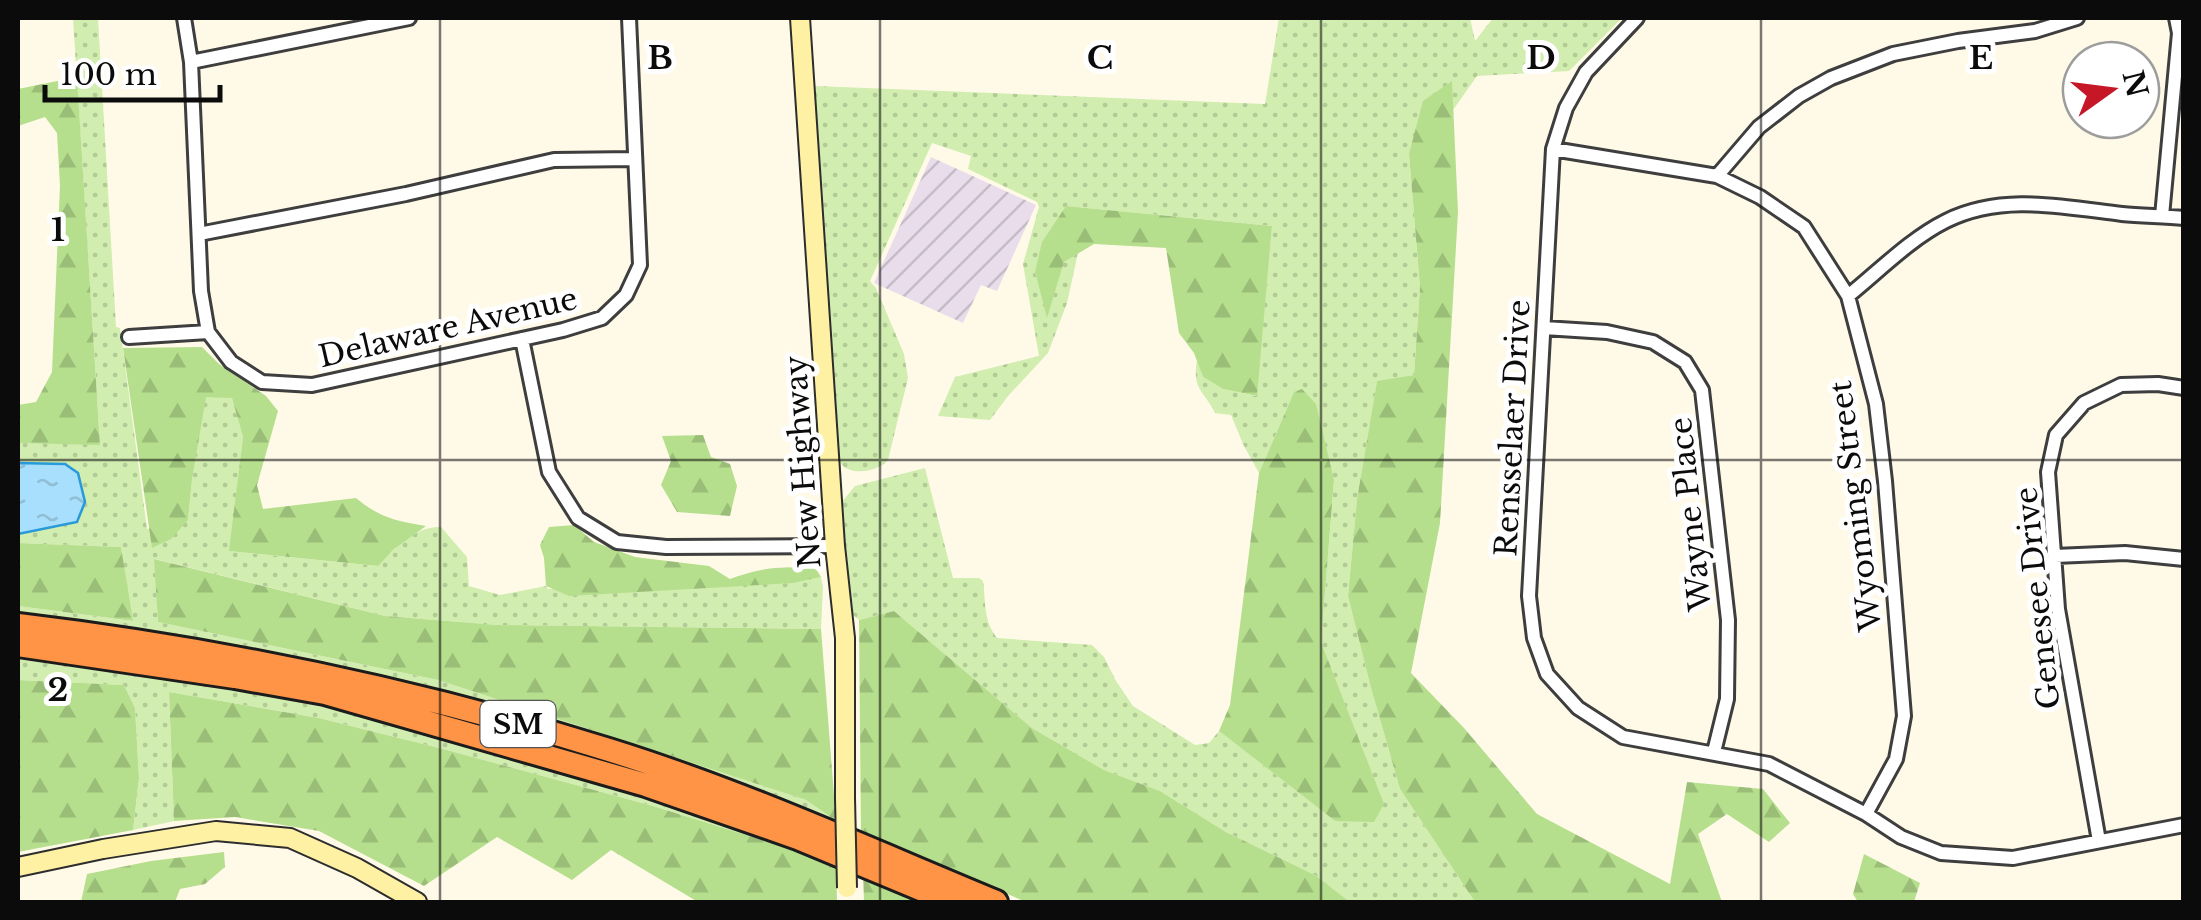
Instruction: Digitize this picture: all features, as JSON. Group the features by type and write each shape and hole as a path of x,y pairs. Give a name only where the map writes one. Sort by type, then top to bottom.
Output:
{"highway":[{"name":"SM","path":"18,626 96,634 271,664 388,689 540,730 690,777 996,902"},
{"name":"SM","path":"18,645 325,694 646,784 798,838 952,902"}],"street":[{"path":"129,337 208,332 201,291 191,62 184,18"},
{"path":"191,62 408,18"},
{"name":"Delaware Avenue","path":"208,332 230,362 262,382 312,385 602,318 626,295 640,265 629,18"},
{"name":"New Highway","path":"800,18 835,546 845,638 848,896"},
{"name":"Rensselaer Drive","path":"1637,18 1586,72 1566,108 1553,149 1529,596 1534,638 1548,674 1578,708 1623,737 1770,764 1901,836 1941,853 2013,858 2184,825"},
{"path":"1717,176 1760,127 1831,78 1893,54 2035,31 2077,18"},
{"path":"2162,216 2179,33 2176,18"},
{"name":"Wyoming Street","path":"1553,149 1717,176 1760,197 1804,227 1848,296 1876,404 1904,716 1896,759 1866,814"},
{"path":"199,234 406,194 554,160 634,159"},
{"path":"1848,296 1947,220 1980,209 2015,204 2184,218"},
{"name":"Wayne Place","path":"1544,328 1607,332 1653,342 1685,362 1702,390 1728,620 1727,698 1714,752"},
{"path":"522,339 550,472 578,518 617,542 666,546 835,546"},
{"name":"Genesee Drive","path":"2099,841 2058,609 2048,472 2056,434 2084,403 2121,384 2184,388"},
{"path":"2055,556 2125,553 2184,559"},
{"path":"18,867 103,848 230,832 290,838 358,868 417,902"}],"shaded area":[{"path":"931,157 1036,205 997,291 981,285 963,323 874,283"}],"green space":[{"path":"73,18 98,18 116,327 120,328 147,529 188,520 205,397 232,397 243,437 230,551 377,566 414,534 441,527 467,557 469,586 500,595 546,586 548,589 794,583 821,577 823,587 821,629 498,625 385,616 155,559 158,622 438,680 806,800 834,820 835,827 637,753 18,617 18,606 132,621 121,547 18,543 18,443 100,444"},
{"path":"1279,18 1470,18 1475,41 1493,18 1622,18 1569,71 1477,76 1453,110 1450,82 1409,154 1420,287 1414,375 1377,382 1357,499 1348,596 1400,789 1475,902 1350,902 1315,875 1226,832 1160,791 1104,770 1032,728 894,611 859,620 852,614 841,503 855,486 925,468 953,578 983,581 987,618 997,638 1092,645 1104,657 1133,706 1195,745 1209,743 1219,731 1335,821 1383,804 1321,642 1334,480 1294,392 1259,473 1231,415 1215,413 1196,378 1197,360 1203,377 1223,389 1256,396 1272,226 1066,206 1035,272 1047,316 1064,262 1078,253 1067,303 1048,353 990,420 938,416 955,377 1039,356 1023,264 1039,207 1037,202 968,169 971,156 932,143 870,281 904,354 908,378 888,460 873,469 853,471 842,465 835,450 815,86 1265,104"},
{"path":"77,77 100,445 18,443 18,405 36,402 52,372 60,186 57,133 45,117 18,126 18,89"},
{"path":"1452,81 1458,212 1440,523 1411,673 1537,814 1670,884 1687,782 1763,789 1790,823 1769,842 1727,814 1698,834 1722,902 1475,902 1400,789 1348,596 1357,499 1377,381 1414,375 1420,287 1409,154 1423,101"},
{"path":"1066,206 1272,226 1257,396 1223,389 1203,377 1194,353 1179,333 1166,248 1094,244 1064,262 1047,318 1035,272 1042,242"},
{"path":"202,347 219,364 266,396 278,411 257,485 263,509 356,498 389,518 426,526 378,566 229,551 243,437 232,398 206,397 188,520 171,539 152,548 123,348"},
{"path":"1302,389 1316,404 1334,480 1321,642 1384,804 1374,822 1335,821 1219,731 1230,705 1259,473 1294,392"},
{"path":"703,435 711,457 730,464 737,486 730,516 677,512 661,485 671,461 662,436"},
{"path":"574,525 594,542 635,557 709,566 730,579 782,568 816,569 821,577 794,583 569,596 546,586 540,545 549,527"},
{"path":"18,543 121,547 133,621 18,606"},
{"path":"154,559 385,616 498,625 821,629 836,821 806,800 438,680 158,622"},
{"path":"894,611 1032,728 1104,770 1160,791 1226,832 1315,875 1350,902 1026,902 861,835 859,620"},
{"path":"18,657 139,670 353,710 535,758 836,858 836,863 653,806 447,750 319,718 169,692 174,821 133,830 139,778 135,708 124,685 18,680"},
{"path":"18,680 124,685 135,708 139,778 133,830 18,852"},
{"path":"169,692 319,718 447,750 653,806 836,863 837,902 698,902 611,850 572,880 497,837 424,886 319,831 235,817 174,821"},
{"path":"224,852 225,867 205,884 180,889 175,902 81,902 87,874"},
{"path":"1864,854 1920,883 1914,902 1858,902 1853,894"},
{"path":"863,870 870,879 918,902 864,902"}],"water":[{"path":"18,463 65,464 78,473 85,502 77,522 18,534"}]}
